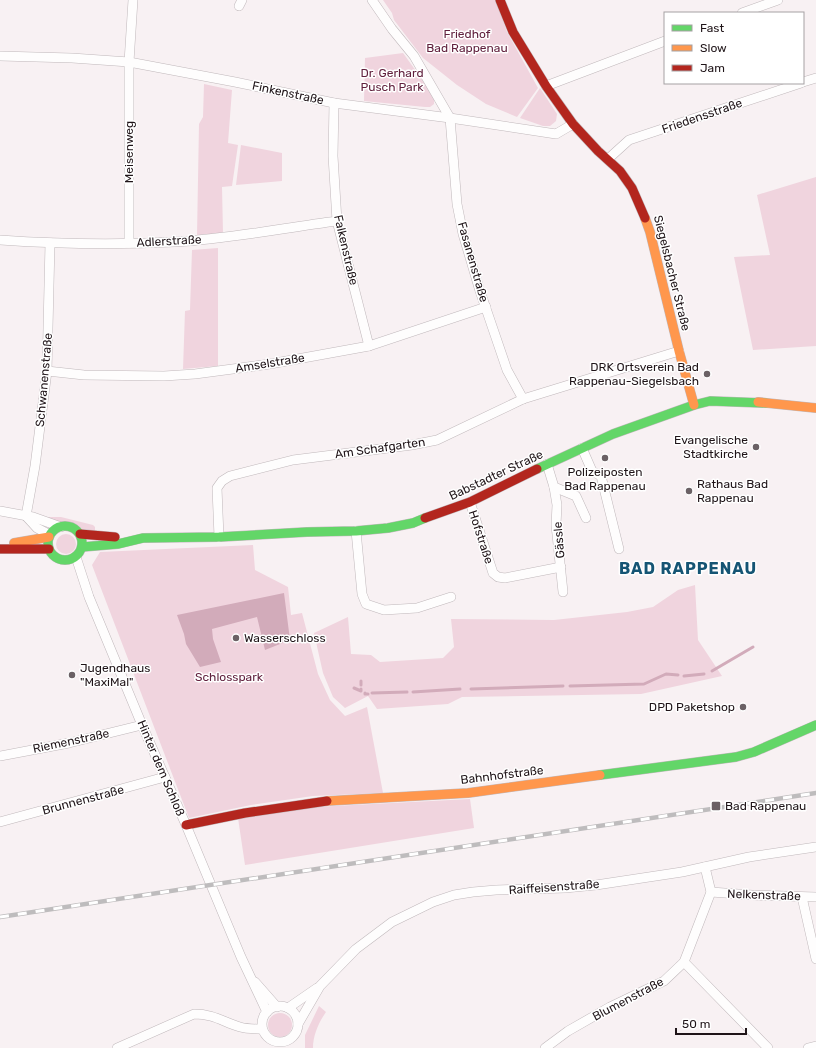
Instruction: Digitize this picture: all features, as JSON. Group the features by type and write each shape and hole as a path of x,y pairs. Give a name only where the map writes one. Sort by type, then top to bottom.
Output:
{"street":[{"name":"Meisenweg","path":"129,243 129,62 133,0"},
{"path":"372,0 392,29 414,56 450,118"},
{"name":"Siegelsbacher Straße","path":"500,0 513,32 546,86 573,124 598,151 620,171 632,188 643,211 656,256 694,405"},
{"path":"754,11 778,0"},
{"path":"546,86 664,42"},
{"name":"Finkenstraße","path":"0,56 72,58 129,62 235,82 334,104 450,118 556,134 573,124"},
{"name":"Friedensstraße","path":"804,82 816,78"},
{"name":"Friedensstraße","path":"608,159 628,140 778,87 796,84"},
{"name":"Falkenstraße","path":"334,104 333,156 337,221 369,346"},
{"name":"Fasanenstraße","path":"450,118 458,204 464,234 507,370 523,399"},
{"name":"Adlerstraße","path":"0,240 50,243 174,242 337,221"},
{"name":"Schwanenstraße","path":"26,516 35,466 47,371 50,243"},
{"name":"Amselstraße","path":"47,371 84,375 128,376 195,374 270,364 369,346 486,307"},
{"name":"Am Schafgarten","path":"219,537 217,488 222,481 230,476 293,460 412,445 437,440 523,399 679,351"},
{"path":"687,381 695,390 702,393 766,403 780,408"},
{"name":"Babstadter Straße","path":"82,547 118,544 143,538 219,537 307,532 356,532 388,528 413,522 470,502 547,464 613,434 694,405 710,401 766,403"},
{"path":"694,405 713,407 780,408 815,412"},
{"path":"582,448 592,471 601,476 619,549"},
{"name":"Gässle","path":"547,464 554,487 557,505 556,525 563,592"},
{"path":"554,487 576,496 586,518"},
{"name":"Hofstraße","path":"470,502 493,573 498,577 505,578 561,567"},
{"path":"0,511 34,517 61,527"},
{"path":"26,516 37,528 50,536"},
{"path":"61,527 55,530 50,536 49,549 58,559 67,561 79,554 82,547 80,534"},
{"name":"Babstadter Straße","path":"61,527 72,527 80,534 120,537 132,540"},
{"path":"356,532 362,594 366,604 384,610 417,608 451,597"},
{"path":"2,549 14,543 50,536"},
{"path":"2,549 49,549"},
{"name":"Hinter dem Schloß","path":"76,557 89,597 142,725 250,977 267,1012"},
{"name":"Riemenstraße","path":"0,756 69,743 142,725"},
{"name":"Bahnhofstraße","path":"186,825 245,813 315,802 468,793 736,757 754,752 816,725"},
{"name":"Brunnenstraße","path":"0,822 165,777"},
{"name":"Raiffeisenstraße","path":"288,1008 320,986 356,949 392,922 433,902 454,895 496,890 565,888 638,879 705,867 749,857 816,847"},
{"path":"705,867 711,892"},
{"name":"Nelkenstraße","path":"711,892 816,897"},
{"name":"Blumenstraße","path":"545,1048 568,1031 610,1007 664,981 684,962 711,892"},
{"path":"802,897 816,959"},
{"path":"684,962 768,1048"},
{"name":"Hinter dem Schloß","path":"250,977 277,1006"},
{"name":"Raiffeisenstraße","path":"291,1038 295,1034 298,1024 320,986"},
{"path":"293,1048 291,1038 281,1045 269,1038 262,1029 262,1020 267,1012 277,1006 288,1008 295,1015 298,1024"},
{"path":"117,1048 194,1014 214,1016 241,1027 262,1029"},
{"path":"808,1048 816,1046"}],"green space":[{"name":"Friedhof Bad Rappenau","path":"383,0 496,0 507,32 538,88 517,117 486,104 457,85 423,58 394,20 392,13"},
{"name":"Dr. Gerhard Pusch Park","path":"403,53 434,96 434,104 430,107 425,107 364,101 365,58"},
{"path":"204,84 232,90 228,143 238,145 232,186 222,187 223,233 197,235 199,124 203,117"},
{"path":"540,88 557,114 556,121 550,126 543,126 520,118"},
{"path":"241,145 282,153 282,181 236,185"},
{"path":"816,177 816,346 753,350 734,257 770,255 757,195"},
{"path":"218,248 218,366 183,369 185,311 190,310 192,250"},
{"path":"61,517 93,525 95,527 95,532 82,529 78,525 57,522 47,518"},
{"path":"66,534 73,537 76,544 73,551 66,554 59,551 56,544 59,537"},
{"name":"Schlosspark","path":"253,545 255,570 288,587 291,615 302,613 318,674 330,700 345,716 367,707 383,793 313,796 251,805 189,818 92,565 100,552"},
{"path":"695,585 698,640 722,676 641,694 462,697 448,704 377,709 368,696 345,708 333,697 323,673 314,633 348,617 351,654 371,655 380,662 443,658 454,647 451,619 554,620 627,612 653,607 678,590"},
{"path":"470,799 474,828 245,865 238,818 314,807"},
{"path":"319,1006 326,1012 317,1029 313,1048 305,1048 305,1035"},
{"path":"280,1013 285,1014 291,1020 291,1030 285,1036 280,1037 275,1036 269,1030 268,1025 269,1020 275,1014"}],"shaded area":[{"path":"284,593 290,640 265,650 257,617 212,629 213,639 221,662 200,667 186,644 177,615"}],"waterway":[{"path":"712,671 753,647"},
{"path":"570,686 644,684 666,674 678,675"},
{"path":"684,676 704,674"},
{"path":"471,689 563,686"},
{"path":"354,688 361,691 361,689"},
{"path":"413,692 460,689"},
{"path":"372,693 407,692"}],"railway":[{"path":"0,917 816,793"}],"traffic: fast":[{"path":"537,469 613,434 694,405 710,401 766,403"},
{"path":"82,547 118,544 143,538 219,537 356,531 388,528 413,523 425,518"},
{"path":"62,526 68,526 72,527 79,533 82,543 81,550 75,557 68,560 62,560 58,559 51,553 48,546 48,540 49,536 55,529 62,526"},
{"path":"600,775 736,757 754,752 816,725"}],"traffic: slow":[{"path":"645,218 650,232 679,351 694,405"},
{"path":"758,402 816,408"},
{"path":"14,543 49,537"},
{"path":"327,801 468,793 600,775"}],"traffic: jam":[{"path":"500,0 513,32 546,86 573,124 598,151 620,171 632,188 645,218"},
{"path":"425,518 470,502 537,469"},
{"path":"80,534 115,537"},
{"path":"0,549 49,549"},
{"path":"186,825 245,813 327,801"}],"place":[{"name":"DRK Ortsverein Bad Rappenau-Siegelsbach","path":"707,374"},
{"name":"Evangelische Stadtkirche","path":"756,447"},
{"name":"Polizeiposten Bad Rappenau","path":"605,458"},
{"name":"Rathaus Bad Rappenau","path":"689,491"},
{"name":"Wasserschloss","path":"236,638"},
{"name":"Jugendhaus \"MaxiMal\"","path":"72,675"},
{"name":"DPD Paketshop","path":"743,707"},
{"name":"Bad Rappenau","path":"716,806"}],"district":[{"name":"BAD RAPPENAU","path":"688,568"}]}
